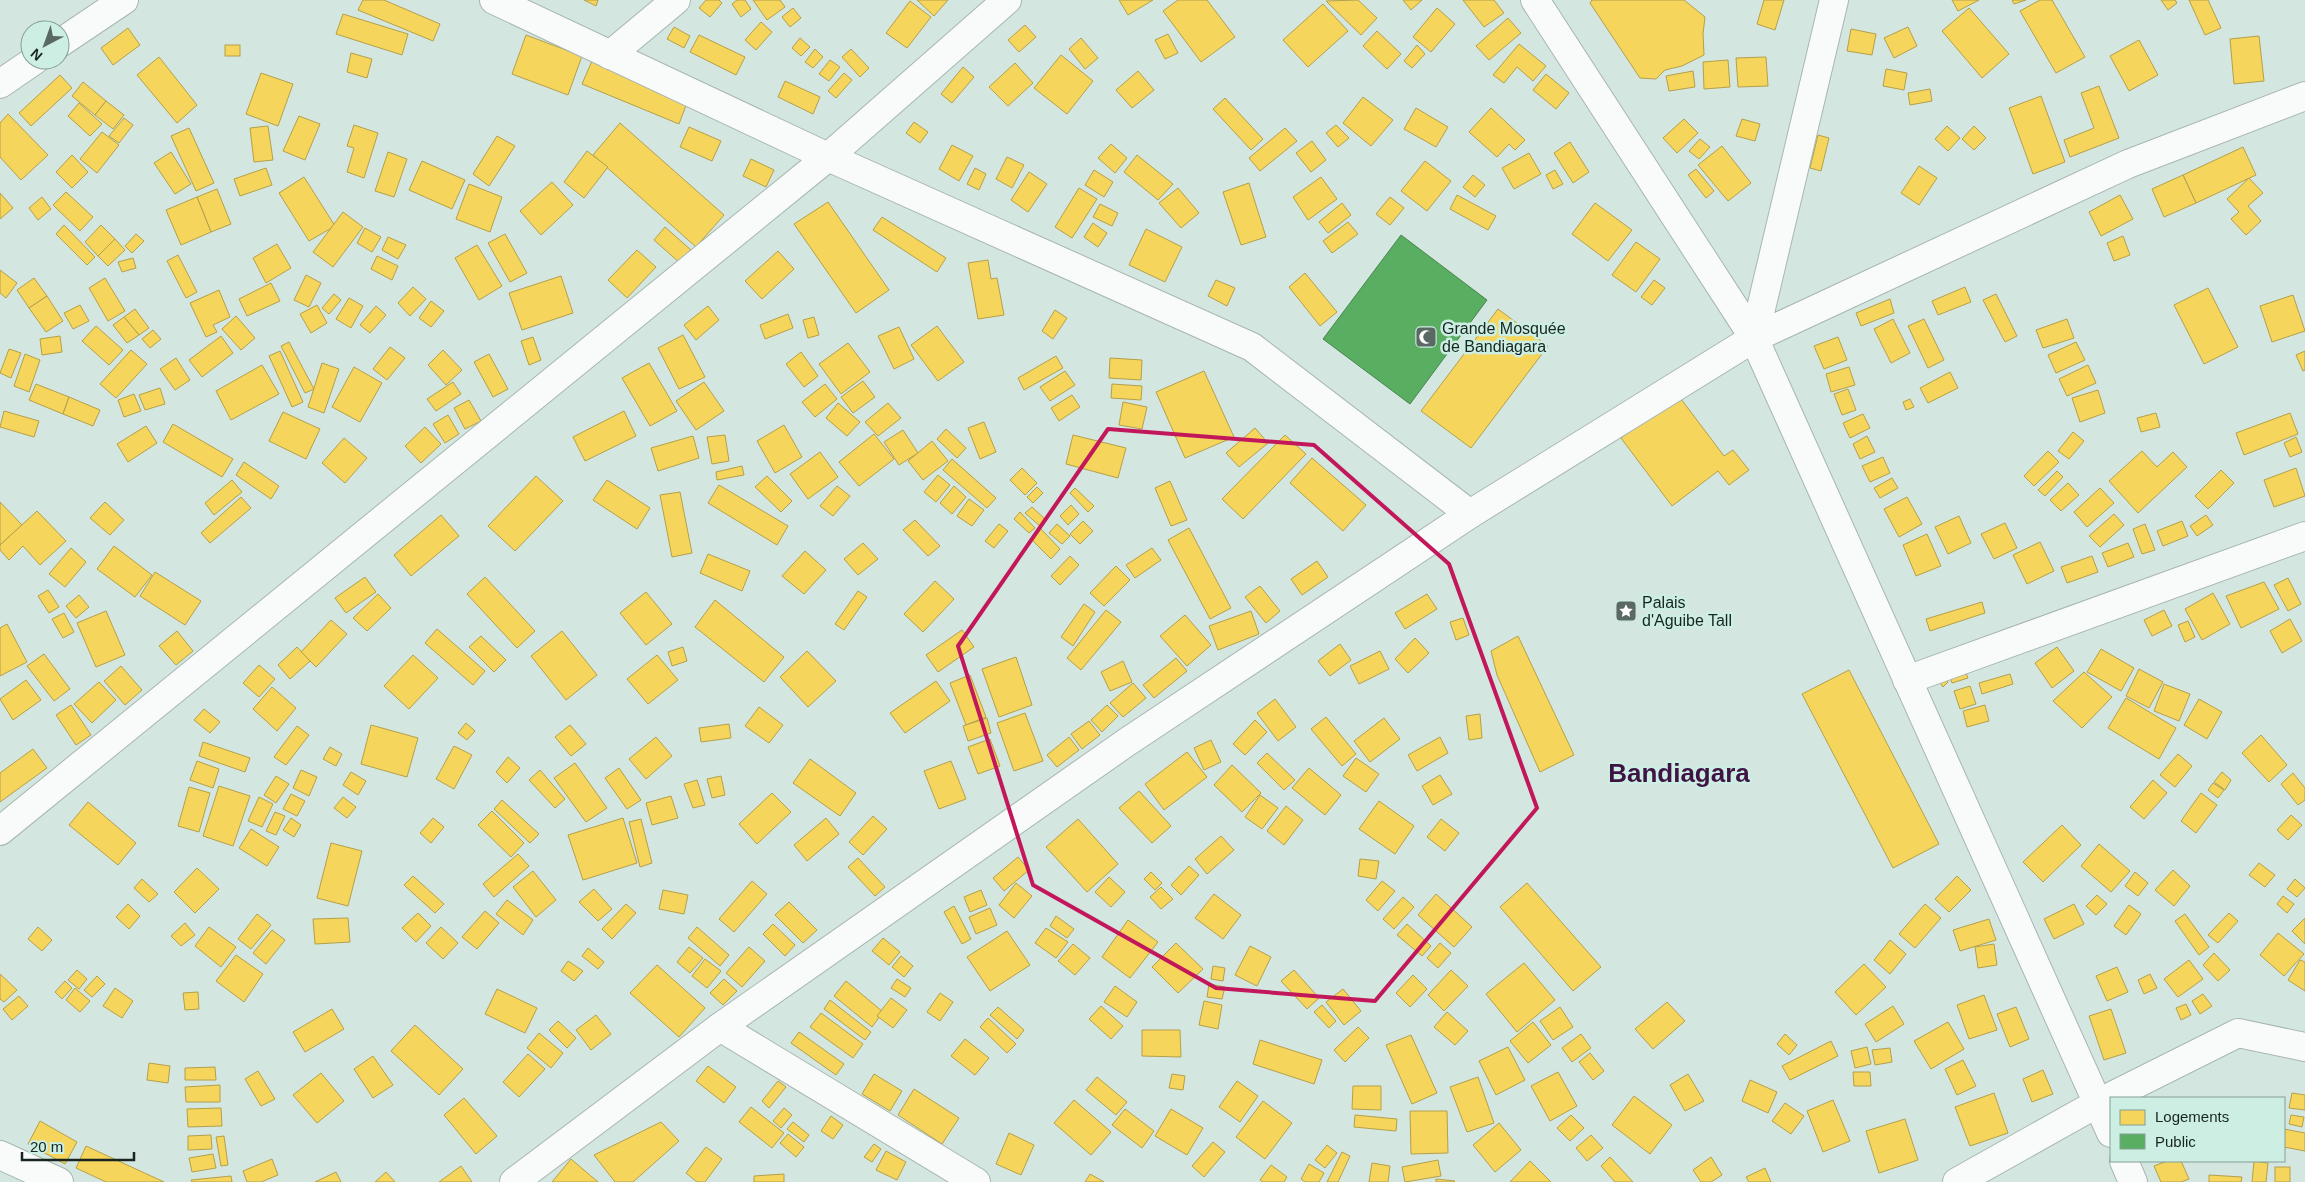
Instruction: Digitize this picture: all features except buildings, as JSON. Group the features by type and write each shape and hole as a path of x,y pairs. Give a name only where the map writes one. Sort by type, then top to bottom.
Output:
{"street":[{"path":"70,36 124,0"},
{"path":"494,0 828,157 1252,347 1470,514"},
{"path":"610,55 676,0"},
{"path":"0,831 828,157 1006,0"},
{"path":"1535,0 1754,338 2110,1131"},
{"path":"1754,338 1834,0"},
{"path":"0,84 20,70"},
{"path":"514,1182 720,1026 1126,742 1470,514 1754,338 2128,164 2305,96"},
{"path":"1907,680 2305,536"},
{"path":"720,1026 976,1182"},
{"path":"1956,1182 2098,1103 2238,1033 2305,1048"},
{"path":"0,1155 59,1182"},
{"path":"2124,1162 2133,1182"}],"highlighted area":[{"path":"1108,429 1314,445 1449,564 1537,808 1375,1001 1216,988 1033,885 958,646"}],"place":[{"name":"Grande Mosquée de Bandiagara","path":"1426,337"},
{"name":"Palais d'Aguibe Tall","path":"1626,611"}],"district":[{"name":"Bandiagara","path":"1679,773"}]}
